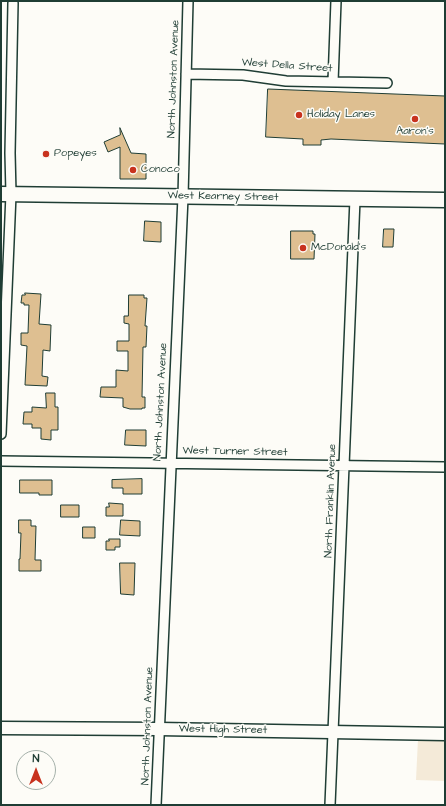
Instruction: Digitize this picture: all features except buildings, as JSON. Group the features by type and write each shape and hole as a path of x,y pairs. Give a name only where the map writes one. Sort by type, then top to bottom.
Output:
{"main road":[{"name":"West Kearney Street","path":"6,194 445,200"}],"street":[{"name":"North Johnston Avenue","path":"156,805 183,197 188,1"},
{"path":"333,82 336,1"},
{"path":"1,434 6,194 10,159 14,3"},
{"name":"West Della Street","path":"186,74 243,75 286,81 387,83"},
{"name":"North Franklin Avenue","path":"330,805 355,199"},
{"name":"West Turner Street","path":"1,461 445,467"},
{"name":"West High Street","path":"1,728 445,734"}],"shaded area":[{"path":"418,739 445,739 445,781 416,780"}],"place":[{"name":"Holiday Lanes","path":"299,115"},
{"name":"Aaron's","path":"415,119"},
{"name":"Popeyes","path":"46,154"},
{"name":"Conoco","path":"133,170"},
{"name":"McDonald's","path":"303,248"}]}
